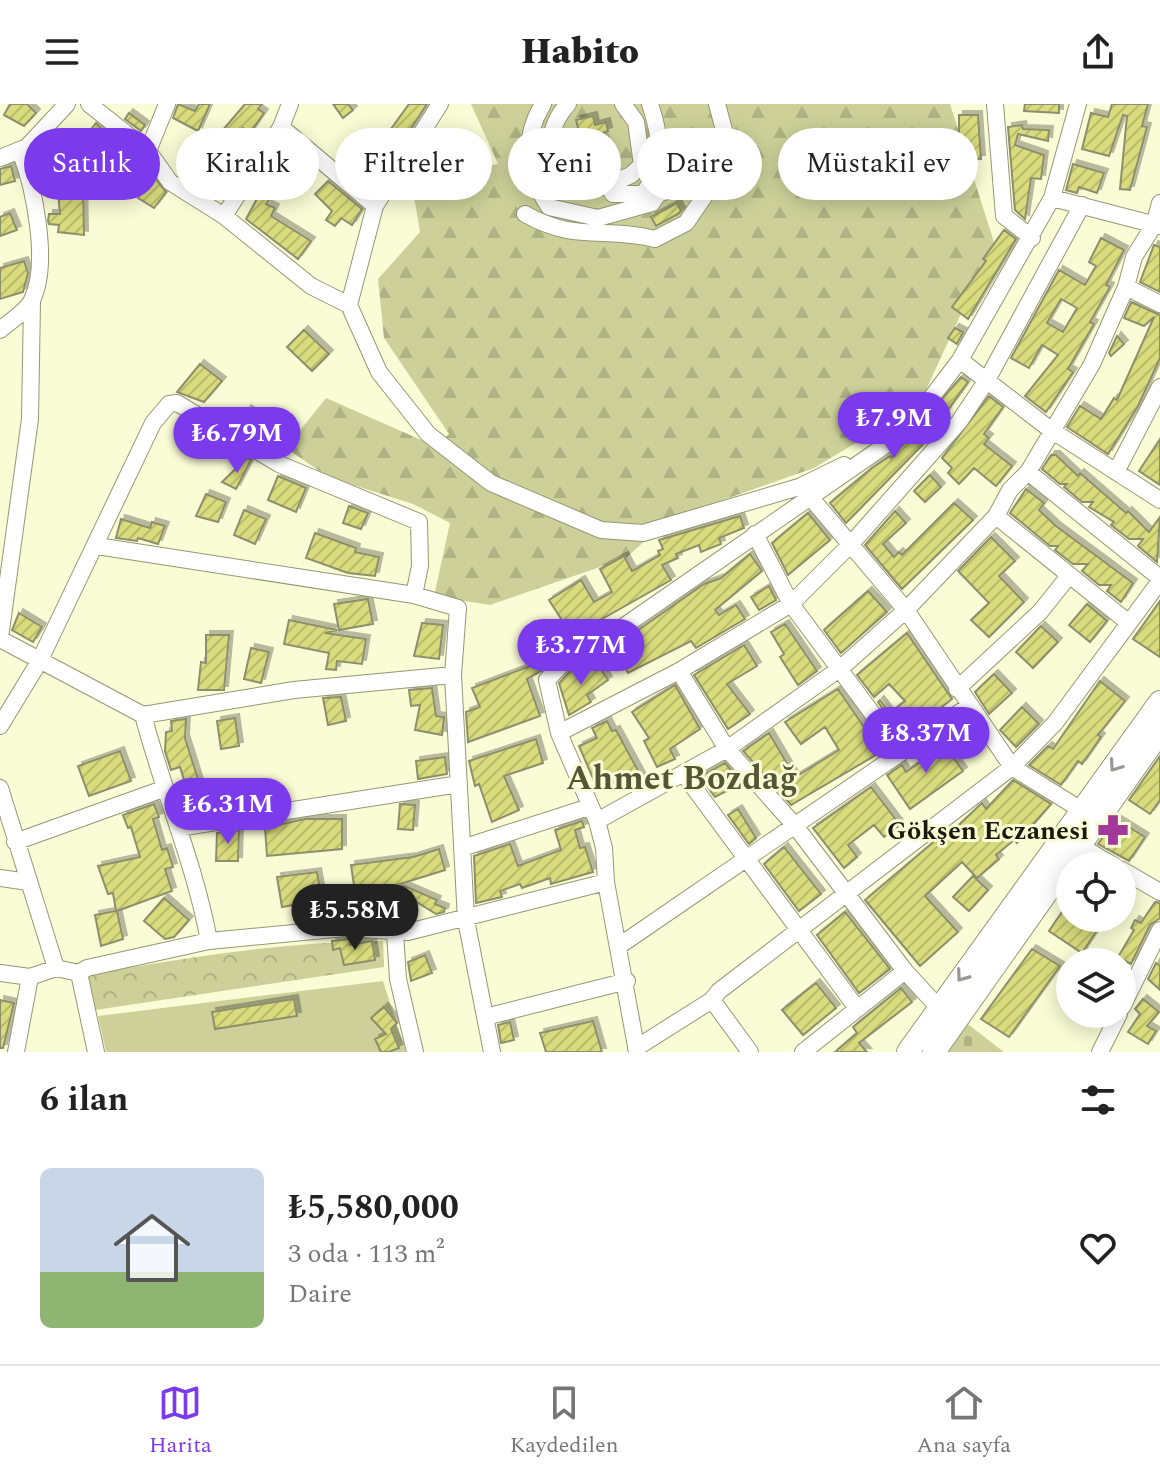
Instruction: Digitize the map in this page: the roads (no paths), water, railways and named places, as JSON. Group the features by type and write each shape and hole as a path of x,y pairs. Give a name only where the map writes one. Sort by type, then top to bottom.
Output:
{"highway":[{"path":"908,1052 1160,702"},
{"path":"934,1052 1160,732"}],"street":[{"path":"0,158 20,151 67,104"},
{"path":"89,104 119,128"},
{"path":"157,128 167,104"},
{"path":"224,216 281,127 290,104"},
{"path":"440,104 375,206 349,305 379,372 428,434 491,483 601,530 643,533 799,487 887,444"},
{"path":"543,104 528,140 528,162 537,188 549,207 598,218 652,203 652,200"},
{"path":"556,128 568,104"},
{"path":"621,179 642,165 636,122 623,104"},
{"path":"650,104 656,128"},
{"path":"717,104 723,128"},
{"path":"995,104 1004,216 1032,238"},
{"path":"1028,472 1160,580 1055,723 1012,767 719,991 712,1000 636,1050 627,981 606,882 604,848 559,733 547,680 566,660 594,647 887,444 931,398 960,360 1052,198 1078,104"},
{"path":"281,127 375,206"},
{"path":"20,151 31,180 36,215 37,278 32,301 30,419 0,638 39,662 143,715 294,690 453,675"},
{"path":"160,168 170,182 224,216 311,286 349,305"},
{"path":"1052,198 1157,226"},
{"path":"525,214 547,226 583,235 627,232 655,239 686,223 702,200"},
{"path":"462,848 593,814 683,773 727,749 842,667 906,610 996,516 1010,490 1028,472 1092,364 1126,287 1134,257 1157,226 1160,203"},
{"path":"559,733 679,671 791,604 851,544 959,422 987,380 1082,205"},
{"path":"1126,287 1160,304"},
{"path":"0,330 32,301"},
{"path":"960,360 1051,430 1160,500"},
{"path":"1116,472 1160,387"},
{"path":"0,726 39,662 97,546 153,423 169,404 177,403 279,464 419,522 420,566 414,595"},
{"path":"811,498 906,610 1012,767 1083,811"},
{"path":"996,516 1129,623"},
{"path":"755,534 791,604 842,667 901,752"},
{"path":"97,546 414,595 458,608 453,675 466,920 492,1052"},
{"path":"957,689 1040,612 1068,577"},
{"path":"537,629 566,660"},
{"path":"679,671 727,749 796,827 905,971 939,1008"},
{"path":"619,946 969,706"},
{"path":"143,715 209,941"},
{"path":"683,773 744,861 856,1007"},
{"path":"178,828 459,784"},
{"path":"0,788 5,822 15,842 56,968"},
{"path":"15,842 163,789"},
{"path":"1079,845 1091,852"},
{"path":"0,878 28,882"},
{"path":"1136,878 1160,892"},
{"path":"0,973 30,977 56,968 79,973 87,968 209,941 345,928 395,932 466,920 606,882"},
{"path":"1136,979 1160,930"},
{"path":"395,932 398,979 415,1052"},
{"path":"803,1052 905,971"},
{"path":"79,973 96,1052"},
{"path":"16,1052 30,977"},
{"path":"485,1017 627,981"},
{"path":"712,1000 750,1052"},
{"path":"1100,1052 1112,1028"}],"place":[{"name":"Gökşen Eczanesi","path":"1113,830"}],"district":[{"name":"Ahmet Bozdağ","path":"682,777"}]}
